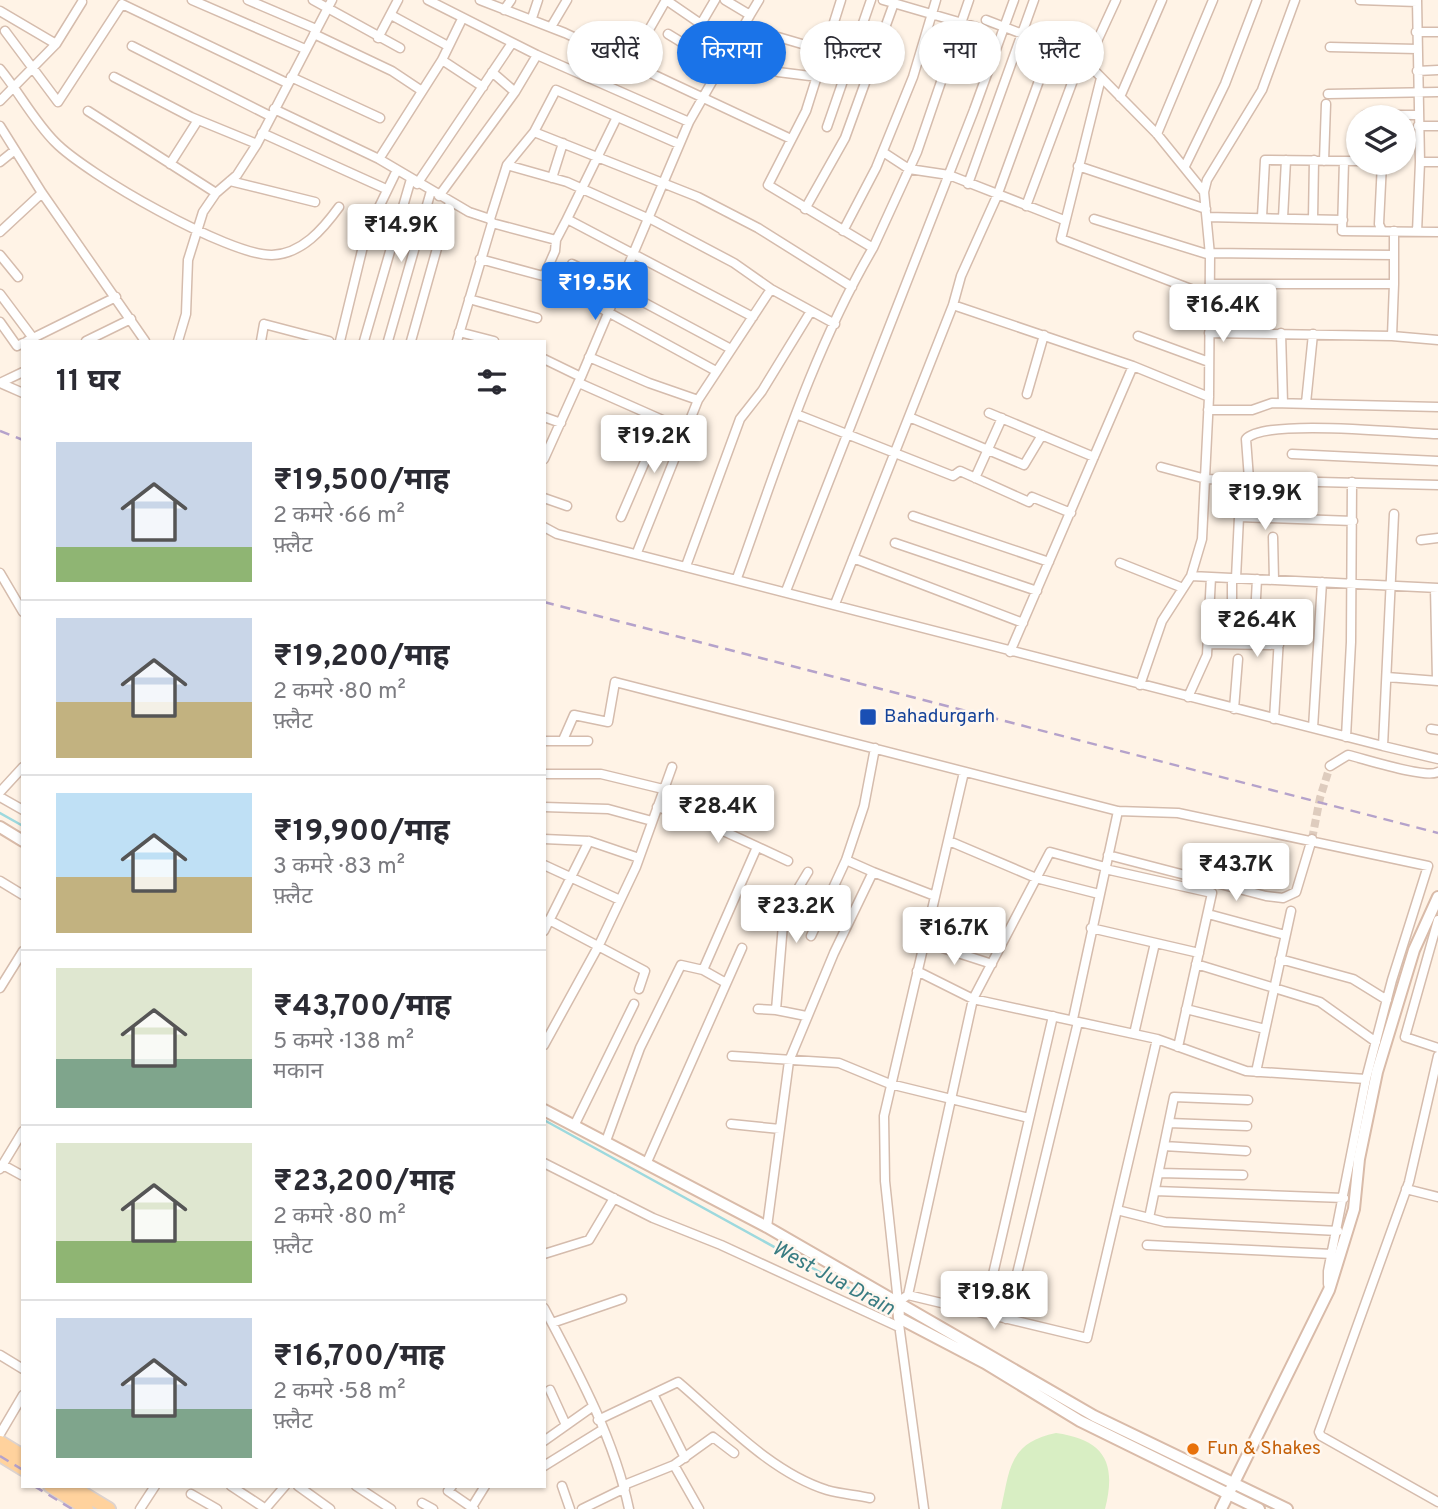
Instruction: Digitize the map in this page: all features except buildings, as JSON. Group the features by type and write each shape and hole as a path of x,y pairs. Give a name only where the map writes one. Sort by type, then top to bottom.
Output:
{"main road":[{"path":"0,827 21,840"},
{"path":"1221,1509 1329,1290 1354,1209 1359,1159 1377,1072 1413,950 1438,897"},
{"path":"546,1111 767,1227 869,1289 903,1298 1082,1410 1287,1509"},
{"path":"903,1298 899,1322 985,1363 1080,1422 1259,1509"},
{"path":"0,1442 21,1455"},
{"path":"0,1455 21,1468"},
{"path":"53,1488 83,1508"},
{"path":"78,1488 109,1509"}],"street":[{"path":"192,0 305,49"},
{"path":"248,0 315,31 391,71 422,91"},
{"path":"313,0 400,48"},
{"path":"178,340 186,314 188,260 203,212 257,145 332,0"},
{"path":"379,37 398,0"},
{"path":"428,0 537,55 689,122"},
{"path":"480,0 532,18 567,34"},
{"path":"504,10 511,0"},
{"path":"532,18 538,0"},
{"path":"551,27 567,0"},
{"path":"654,21 666,0 698,21"},
{"path":"704,21 715,0"},
{"path":"724,0 750,15"},
{"path":"747,21 759,0"},
{"path":"835,21 841,0"},
{"path":"827,127 871,0"},
{"path":"883,0 957,21"},
{"path":"843,231 883,152 914,78 936,0"},
{"path":"961,21 969,0"},
{"path":"786,591 949,175 1014,0"},
{"path":"1027,21 1034,0"},
{"path":"1104,23 1116,0"},
{"path":"1120,97 1162,0"},
{"path":"1157,134 1213,0"},
{"path":"1185,166 1225,84 1258,0"},
{"path":"1140,685 1162,621 1191,576 1202,539 1209,397 1210,284 1204,192 1207,180 1262,90 1295,0"},
{"path":"1360,0 1417,1 1420,162 1417,232"},
{"path":"0,101 35,69 56,44 81,1"},
{"path":"805,209 845,138 894,3"},
{"path":"5,31 58,102 122,4 380,118"},
{"path":"0,11 56,44"},
{"path":"391,15 449,46"},
{"path":"379,159 442,60 462,19"},
{"path":"986,20 1015,33"},
{"path":"1416,32 1438,32"},
{"path":"668,34 677,39"},
{"path":"364,340 414,181 512,43"},
{"path":"132,46 379,159 439,196 491,221 556,240"},
{"path":"1330,47 1417,49"},
{"path":"968,184 1015,54"},
{"path":"439,196 515,92 537,55"},
{"path":"442,60 483,87"},
{"path":"0,69 55,143 147,205 235,247 275,255 319,235 339,207"},
{"path":"1417,71 1438,70"},
{"path":"492,72 515,92"},
{"path":"114,77 198,120 257,145"},
{"path":"663,78 791,139"},
{"path":"1104,81 1157,134 1204,192"},
{"path":"548,443 561,423 580,380 689,122 712,84"},
{"path":"815,84 799,127 768,185 873,248"},
{"path":"737,578 796,414 852,287 909,169 939,84"},
{"path":"835,604 954,305 961,276 997,195 1038,84"},
{"path":"1026,206 1075,84"},
{"path":"1099,84 1061,239 1209,296"},
{"path":"457,340 507,166 534,132 556,90 679,144"},
{"path":"1328,94 1438,92"},
{"path":"1324,161 1326,104"},
{"path":"88,111 216,193"},
{"path":"544,276 555,251 556,240 617,117"},
{"path":"170,164 198,120"},
{"path":"0,126 42,193 144,340"},
{"path":"1418,127 1438,126"},
{"path":"534,132 663,181 758,228 852,287"},
{"path":"262,133 386,189"},
{"path":"552,178 563,144"},
{"path":"0,162 15,150"},
{"path":"883,152 909,169 949,175 1064,220"},
{"path":"1262,217 1265,160 1345,161 1342,231 1438,233"},
{"path":"1283,218 1286,160"},
{"path":"1313,219 1314,160"},
{"path":"1420,162 1438,162"},
{"path":"507,166 580,188 647,217 734,263 771,289 835,324"},
{"path":"1078,166 1206,213 1342,220"},
{"path":"340,340 366,234 397,170"},
{"path":"1381,175 1379,224 1382,231"},
{"path":"230,181 315,202"},
{"path":"388,340 431,191"},
{"path":"0,232 42,193"},
{"path":"411,340 450,202"},
{"path":"567,219 753,317"},
{"path":"1094,219 1210,254 1394,255"},
{"path":"1392,336 1394,231"},
{"path":"0,255 18,277"},
{"path":"480,259 558,280 560,286 716,371"},
{"path":"572,264 731,349"},
{"path":"1210,284 1394,284"},
{"path":"638,550 698,400 771,289"},
{"path":"0,294 27,340"},
{"path":"30,340 116,297"},
{"path":"469,299 537,318"},
{"path":"954,305 1133,366 1209,397"},
{"path":"686,566 740,419 769,380 811,311"},
{"path":"88,340 131,319"},
{"path":"0,322 16,346 21,344"},
{"path":"261,340 264,324 325,340"},
{"path":"459,332 490,340"},
{"path":"1209,333 1392,336 1438,340"},
{"path":"1281,333 1283,403"},
{"path":"1306,403 1313,334"},
{"path":"1027,394 1044,335"},
{"path":"1138,336 1209,362"},
{"path":"589,357 649,383 698,400"},
{"path":"546,360 662,422 685,430"},
{"path":"1010,652 1133,366"},
{"path":"21,373 0,383 21,392"},
{"path":"1208,410 1252,410 1272,403 1438,407"},
{"path":"989,412 1094,457"},
{"path":"796,414 953,476 960,471 1029,502 1032,497 1071,513"},
{"path":"909,417 1024,465 1042,435"},
{"path":"546,418 561,423"},
{"path":"975,478 1002,418"},
{"path":"621,517 662,422"},
{"path":"1232,627 1246,439 1251,434 1273,429 1307,428 1438,434"},
{"path":"1292,454 1438,461"},
{"path":"1161,467 1206,479 1438,485"},
{"path":"1346,737 1351,642 1349,583 1353,521 1352,482"},
{"path":"546,499 567,506"},
{"path":"1383,746 1394,514"},
{"path":"913,516 1049,562"},
{"path":"1240,517 1353,521"},
{"path":"546,528 557,534 737,578 1010,652 1438,759"},
{"path":"1273,537 1274,580"},
{"path":"1421,540 1438,538"},
{"path":"895,543 1037,591"},
{"path":"853,558 1023,624"},
{"path":"1120,563 1184,588"},
{"path":"0,573 21,609"},
{"path":"1191,576 1437,588 1437,680 1387,677"},
{"path":"1188,697 1207,655 1211,577"},
{"path":"1254,635 1257,579"},
{"path":"1313,729 1322,582"},
{"path":"1274,719 1281,606"},
{"path":"1208,644 1279,645"},
{"path":"1234,709 1238,659"},
{"path":"563,740 574,715 608,722 615,682 1118,811 1178,813 1312,839 1438,869"},
{"path":"546,741 588,741"},
{"path":"811,936 846,860 864,806 874,748"},
{"path":"1330,766 1348,755 1417,772 1433,775 1438,772"},
{"path":"546,1041 599,945 620,900 639,858 672,767"},
{"path":"21,769 0,795 21,809"},
{"path":"903,1298 885,1181 884,1116 964,772"},
{"path":"546,774 601,774 663,789"},
{"path":"546,807 608,809 652,821"},
{"path":"657,807 704,822 788,861"},
{"path":"1006,1318 1075,1021 1091,928 1118,811"},
{"path":"546,839 589,841 639,858"},
{"path":"1108,855 1266,896 1283,898 1296,892 1312,839"},
{"path":"589,841 549,913 645,971 639,989"},
{"path":"949,842 1036,878 1099,894"},
{"path":"703,970 757,847"},
{"path":"903,1298 974,999 1050,852 1212,893 1178,1047"},
{"path":"846,860 935,896"},
{"path":"546,866 620,900"},
{"path":"1329,1290 1328,1271 1366,1079 1428,866"},
{"path":"776,1010 784,912 808,872"},
{"path":"767,1227 789,1061 806,1016 873,872"},
{"path":"0,881 21,894"},
{"path":"1256,1072 1291,911"},
{"path":"1208,914 1286,935"},
{"path":"1438,920 1405,1037 1438,1048"},
{"path":"1091,928 1199,953"},
{"path":"924,942 992,964"},
{"path":"1134,1034 1155,943"},
{"path":"647,1162 742,948"},
{"path":"0,988 21,954"},
{"path":"1280,959 1353,979 1387,1000"},
{"path":"1196,964 1275,986 1320,1002 1376,1042"},
{"path":"606,1141 640,1048 681,965 703,970 726,984"},
{"path":"917,971 974,999 1157,1039 1256,1072 1366,1079"},
{"path":"574,1126 634,1004"},
{"path":"758,1009 806,1016"},
{"path":"1186,1009 1265,1030"},
{"path":"984,1313 1053,1016"},
{"path":"903,1298 984,1313 1087,1338 1157,1039"},
{"path":"732,1056 839,1063 890,1084 1029,1118"},
{"path":"1438,1056 1406,1189 1319,1432 1321,1436 1438,1502"},
{"path":"1149,1218 1174,1097 1248,1101"},
{"path":"1169,1122 1247,1126"},
{"path":"731,1124 780,1129"},
{"path":"21,1134 1,1167 21,1175"},
{"path":"1164,1146 1246,1151"},
{"path":"546,1164 614,1198 899,1322 924,1509"},
{"path":"1158,1173 1243,1175"},
{"path":"1406,1189 1438,1197"},
{"path":"1155,1191 1344,1198"},
{"path":"546,1253 589,1240 614,1198"},
{"path":"1117,1210 1166,1222 1338,1231"},
{"path":"1147,1245 1332,1254"},
{"path":"622,1298 549,1323 578,1370 624,1487 629,1509"},
{"path":"0,1355 21,1368"},
{"path":"598,1420 678,1382 760,1451 800,1478 827,1490 870,1498"},
{"path":"550,1390 566,1426"},
{"path":"653,1394 685,1458"},
{"path":"0,1434 21,1398"},
{"path":"546,1437 592,1407"},
{"path":"546,1465 602,1430"},
{"path":"582,1509 674,1465 713,1437 734,1453"},
{"path":"546,1439 559,1457"},
{"path":"674,1465 699,1509"},
{"path":"562,1486 569,1509"},
{"path":"140,1509 154,1488"},
{"path":"234,1488 266,1509 283,1488"},
{"path":"301,1488 330,1509"},
{"path":"360,1488 391,1509"},
{"path":"447,1488 473,1508 484,1488"},
{"path":"191,1494 217,1509"},
{"path":"422,1503 433,1509"}],"green space":[{"path":"1056,1433 1086,1441 1103,1456 1109,1478 1105,1509 1001,1509 1014,1459 1029,1443"}],"waterway":[{"name":"West Jua Drain","path":"0,813 21,825"},
{"name":"West Jua Drain","path":"546,1121 894,1313"},
{"name":"West Jua Drain","path":"1240,1494 1275,1509"}],"tunnel":[{"path":"1312,839 1330,766"}],"railway":[{"path":"0,431 21,439"},
{"path":"546,603 1438,833"},
{"path":"0,1456 21,1469"},
{"path":"37,1488 72,1509"}],"place":[{"name":"Bahadurgarh","path":"868,717"},
{"name":"Fun & Shakes","path":"1193,1449"}]}
